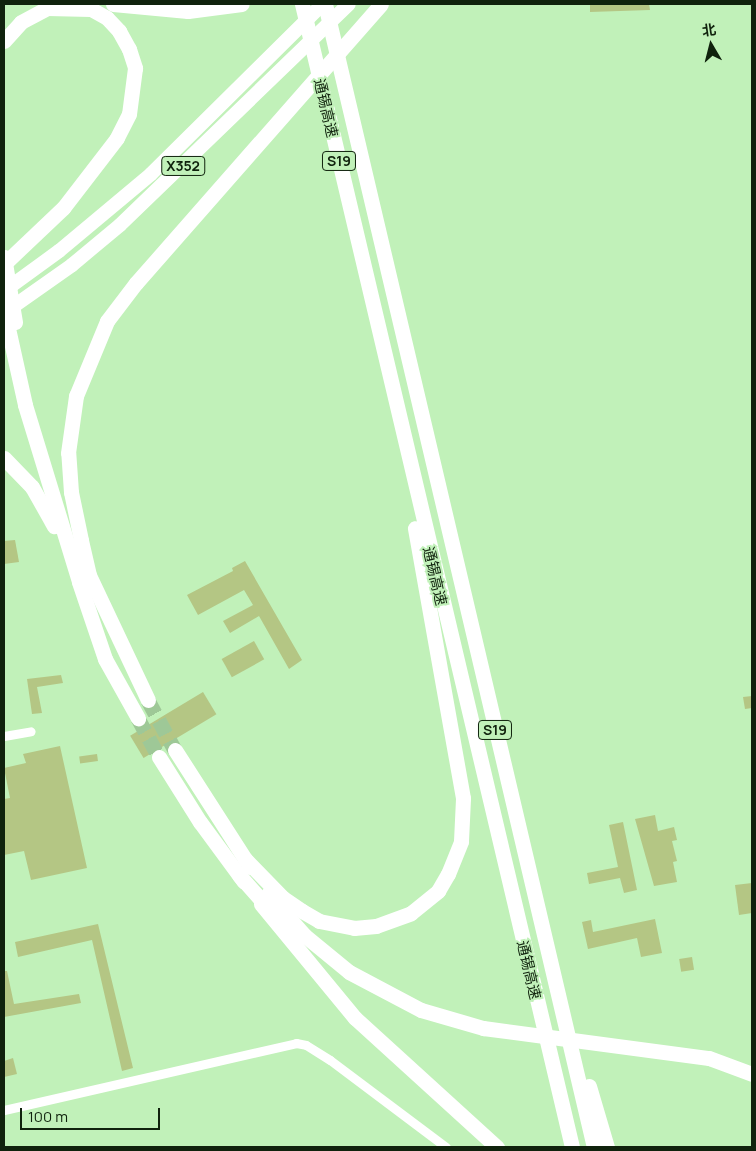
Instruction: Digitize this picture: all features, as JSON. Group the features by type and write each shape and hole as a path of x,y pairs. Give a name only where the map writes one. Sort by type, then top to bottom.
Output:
{"highway":[{"path":"4,26 18,12 34,4"},
{"path":"114,4 188,11 242,4"},
{"name":"通锡高速","path":"302,4 572,1147"},
{"name":"通锡高速","path":"324,4 594,1147"},
{"path":"84,578 71,492 68,453 76,396 107,321 198,210 380,4"},
{"path":"4,41 21,22 47,8 90,9 107,18 119,31 129,49 134,68 129,114 117,138 63,208 4,264"},
{"path":"4,258 41,448"},
{"path":"4,311 41,448 84,578 105,659 138,718"},
{"path":"245,859 283,898 302,911 319,920 354,928 376,926 411,913 438,891 455,860 461,841 463,798 396,405"},
{"path":"4,458 32,487 84,578 148,700"},
{"path":"175,750 245,859 284,913 349,972 398,1000 445,1023"},
{"path":"159,757 200,822 281,932 356,1018 497,1147"},
{"path":"522,844 607,1147"},
{"path":"239,875 299,941 351,984 445,1023 707,1062 752,1074"},
{"path":"707,1062 752,1082"}],"main road":[{"name":"X352","path":"4,291 59,252 151,174 324,4"},
{"name":"X352","path":"4,311 72,265 120,225 349,4"}],"street":[{"path":"4,736 31,731"},
{"path":"4,1110 296,1043 306,1045 330,1060 446,1147"}],"building":[{"path":"590,4 649,4 650,10 590,12"},
{"path":"15,540 19,562 4,564 4,541"},
{"path":"245,561 302,660 289,669 259,616 230,633 223,621 253,605 244,590 198,615 187,595 233,571 232,568"},
{"path":"254,641 264,659 232,677 222,659"},
{"path":"61,675 63,683 37,687 42,713 32,714 27,679"},
{"path":"203,692 216,714 144,758 130,736"},
{"path":"752,696 752,708 745,709 743,697"},
{"path":"60,746 87,868 31,880 24,851 4,855 4,799 10,798 4,768 26,763 23,754"},
{"path":"97,754 98,761 80,763 79,757"},
{"path":"655,815 658,831 674,827 677,840 672,841 677,861 673,862 677,882 654,886 635,819"},
{"path":"623,822 637,890 624,893 620,878 589,884 587,873 618,867 609,825"},
{"path":"752,883 752,913 739,915 735,885"},
{"path":"655,919 662,953 641,957 637,938 588,949 582,922 591,920 593,932"},
{"path":"98,924 133,1068 122,1071 92,940 18,957 15,942"},
{"path":"692,957 694,970 681,972 679,959"},
{"path":"4,971 7,971 14,1004 79,994 81,1003 4,1017"},
{"path":"13,1058 17,1074 4,1077 4,1061"}],"tunnel":[{"path":"148,700 175,750"},
{"path":"138,718 159,757"}]}
